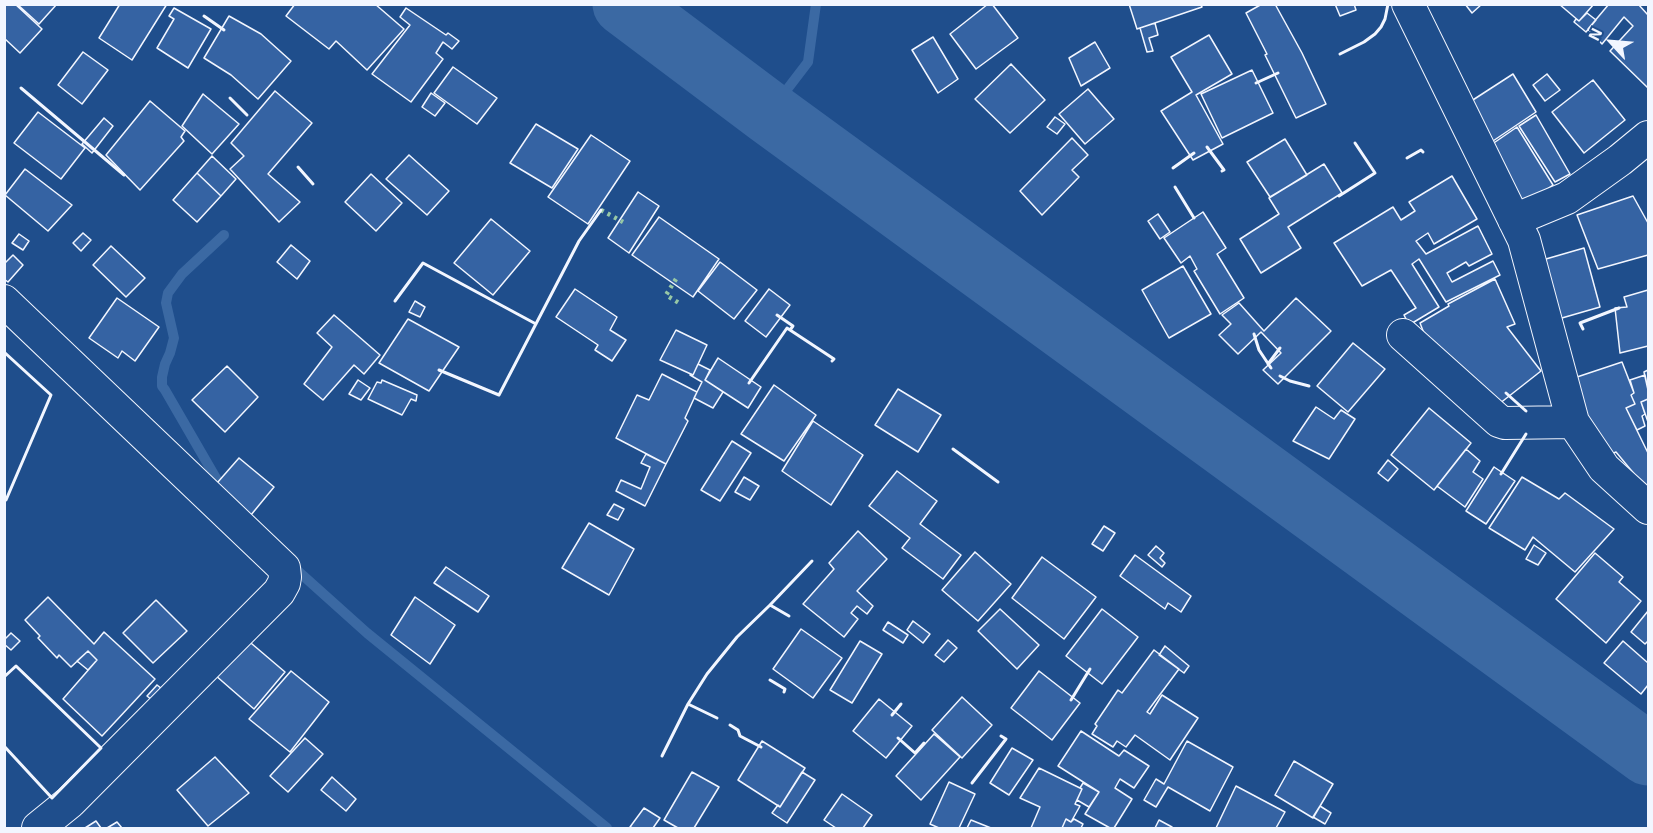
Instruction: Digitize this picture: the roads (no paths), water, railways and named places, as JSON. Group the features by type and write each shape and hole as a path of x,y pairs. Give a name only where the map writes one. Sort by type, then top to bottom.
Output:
{"street":[{"path":"1408,4 1524,240 1573,422 1604,468 1648,506"},
{"path":"1514,220 1567,198 1648,137"},
{"path":"4,301 284,568 285,577 279,592 70,802 38,828"},
{"path":"1403,335 1498,421 1505,423 1573,422"}],"waterway":[{"path":"624,4 769,113 1648,754"},
{"path":"769,113 808,62 816,4"},
{"path":"224,235 182,274 168,293 166,303 174,338 162,377 162,386 224,492"},
{"path":"289,563 367,633 607,828"}]}
